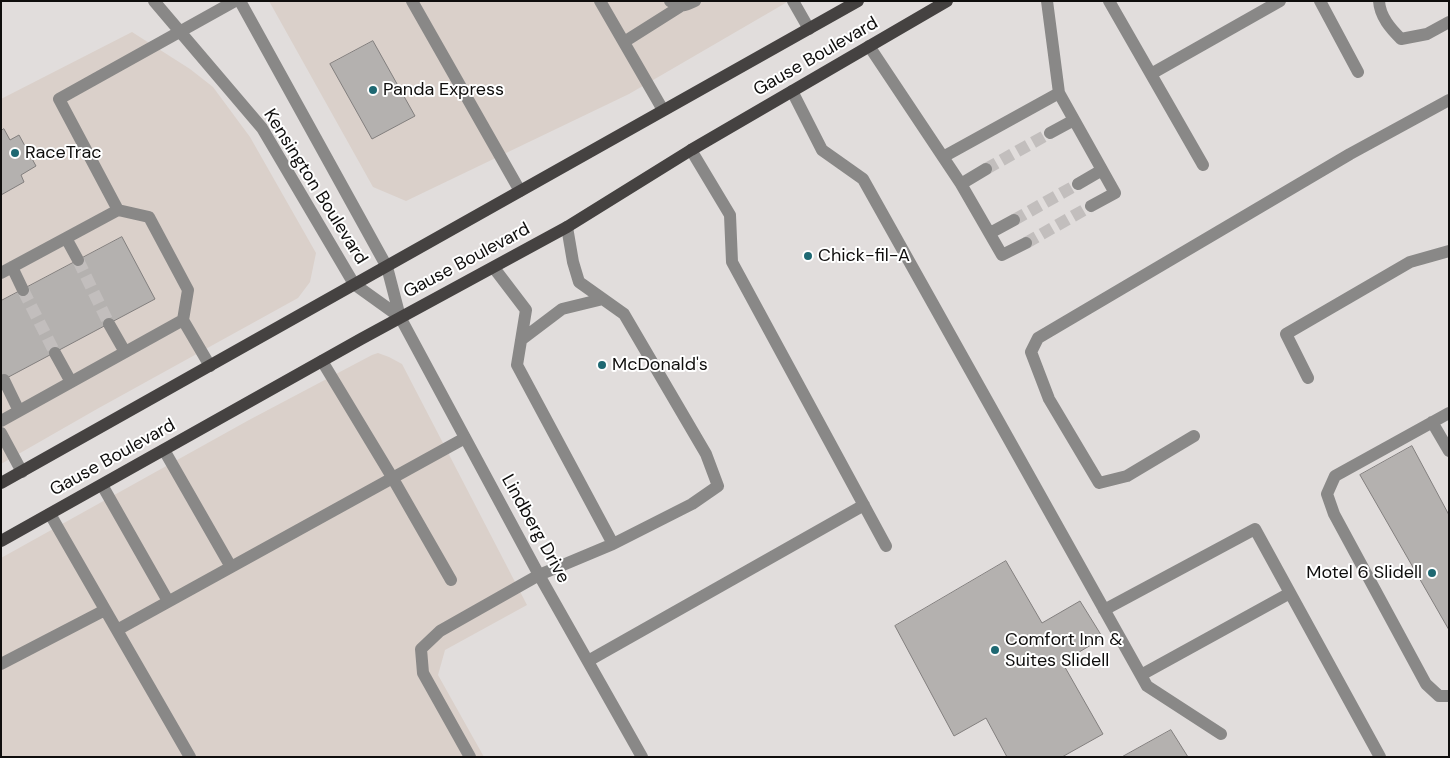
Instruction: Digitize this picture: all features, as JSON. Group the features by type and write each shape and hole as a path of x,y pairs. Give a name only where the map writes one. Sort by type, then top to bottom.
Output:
{"main road":[{"name":"Gause Boulevard","path":"1,483 858,1"},
{"name":"Gause Boulevard","path":"1,541 400,317 567,227 691,150 945,2"}],"street":[{"name":"Kensington Boulevard","path":"154,1 262,128 354,284 400,317"},
{"path":"118,210 59,98 235,1"},
{"name":"Kensington Boulevard","path":"240,1 387,267 400,317"},
{"path":"412,1 520,191"},
{"path":"600,1 663,110"},
{"path":"624,42 676,4 695,1"},
{"path":"793,1 809,28"},
{"path":"1047,1 1059,93 1115,193 1091,206"},
{"path":"1109,1 1203,165"},
{"path":"1151,74 1280,1"},
{"path":"1320,1 1358,72"},
{"path":"1378,1 1388,25 1402,39 1427,34 1449,22"},
{"path":"869,46 961,184 1002,255 1026,243"},
{"path":"792,91 822,150 863,179 1147,686 1221,734"},
{"path":"943,157 1059,93"},
{"path":"1194,436 1126,476 1099,483 1049,399 1031,352 1038,338 1350,154 1449,100"},
{"path":"1050,133 1074,120"},
{"path":"691,150 730,215 732,262 886,546"},
{"path":"961,184 986,169"},
{"path":"1078,184 1102,170"},
{"path":"23,290 6,270 118,210 149,216 188,290 183,320 210,366"},
{"path":"990,234 1014,220"},
{"path":"470,757 423,673 421,649 440,631 539,574 614,544 692,504 718,486 706,454 624,314 578,282 567,227"},
{"path":"66,238 78,260"},
{"path":"1308,378 1286,334 1410,262 1449,251"},
{"path":"494,268 526,310 517,365 614,544"},
{"path":"521,340 562,309 603,299"},
{"name":"Lindberg Drive","path":"400,317 539,574 642,757"},
{"path":"1,421 183,320"},
{"path":"109,324 125,352"},
{"path":"55,353 71,382"},
{"path":"322,361 451,580"},
{"path":"4,380 19,411"},
{"path":"1449,413 1335,476 1327,494 1334,514 1426,684 1440,696 1449,696"},
{"path":"1432,422 1449,451"},
{"path":"1,433 22,472"},
{"path":"117,630 465,438"},
{"path":"164,450 231,567"},
{"path":"102,485 168,601"},
{"path":"588,661 864,505"},
{"path":"50,514 190,757"},
{"path":"1104,610 1255,529 1380,757"},
{"path":"1141,674 1290,593"},
{"path":"1,664 105,610"}],"shaded area":[{"path":"269,1 789,1 629,94 406,201 373,187"},
{"path":"132,32 190,69 213,87 250,137 316,253 310,282 298,298 1,464 1,99"},
{"path":"378,353 402,364 527,605 445,650 438,675 484,757 1,757 1,558 249,420"}],"building":[{"name":"Panda Express","path":"373,41 415,116 372,139 330,64"},
{"name":"RaceTrac","path":"4,129 10,140 19,135 36,166 21,175 24,182 1,195 1,131"},
{"path":"122,237 155,299 1,381 1,301"},
{"name":"Motel 6 Slidell","path":"1412,446 1449,515 1449,630 1360,475"},
{"name":"Comfort Inn & Suites Slidell","path":"1006,561 1042,623 1080,601 1103,638 1062,662 1103,734 1062,757 1007,757 986,718 954,736 895,626"},
{"path":"1171,730 1188,757 1122,757"}],"tunnel":[{"path":"986,169 1050,133"},
{"path":"1014,220 1078,184"},
{"path":"1026,243 1091,206"},
{"path":"78,260 109,324"},
{"path":"23,290 55,353"}],"place":[{"name":"Panda Express","path":"373,90"},
{"name":"RaceTrac","path":"15,153"},
{"name":"Chick-fil-A","path":"808,256"},
{"name":"McDonald's","path":"602,365"},
{"name":"Motel 6 Slidell","path":"1432,573"},
{"name":"Comfort Inn & Suites Slidell","path":"995,650"}]}
